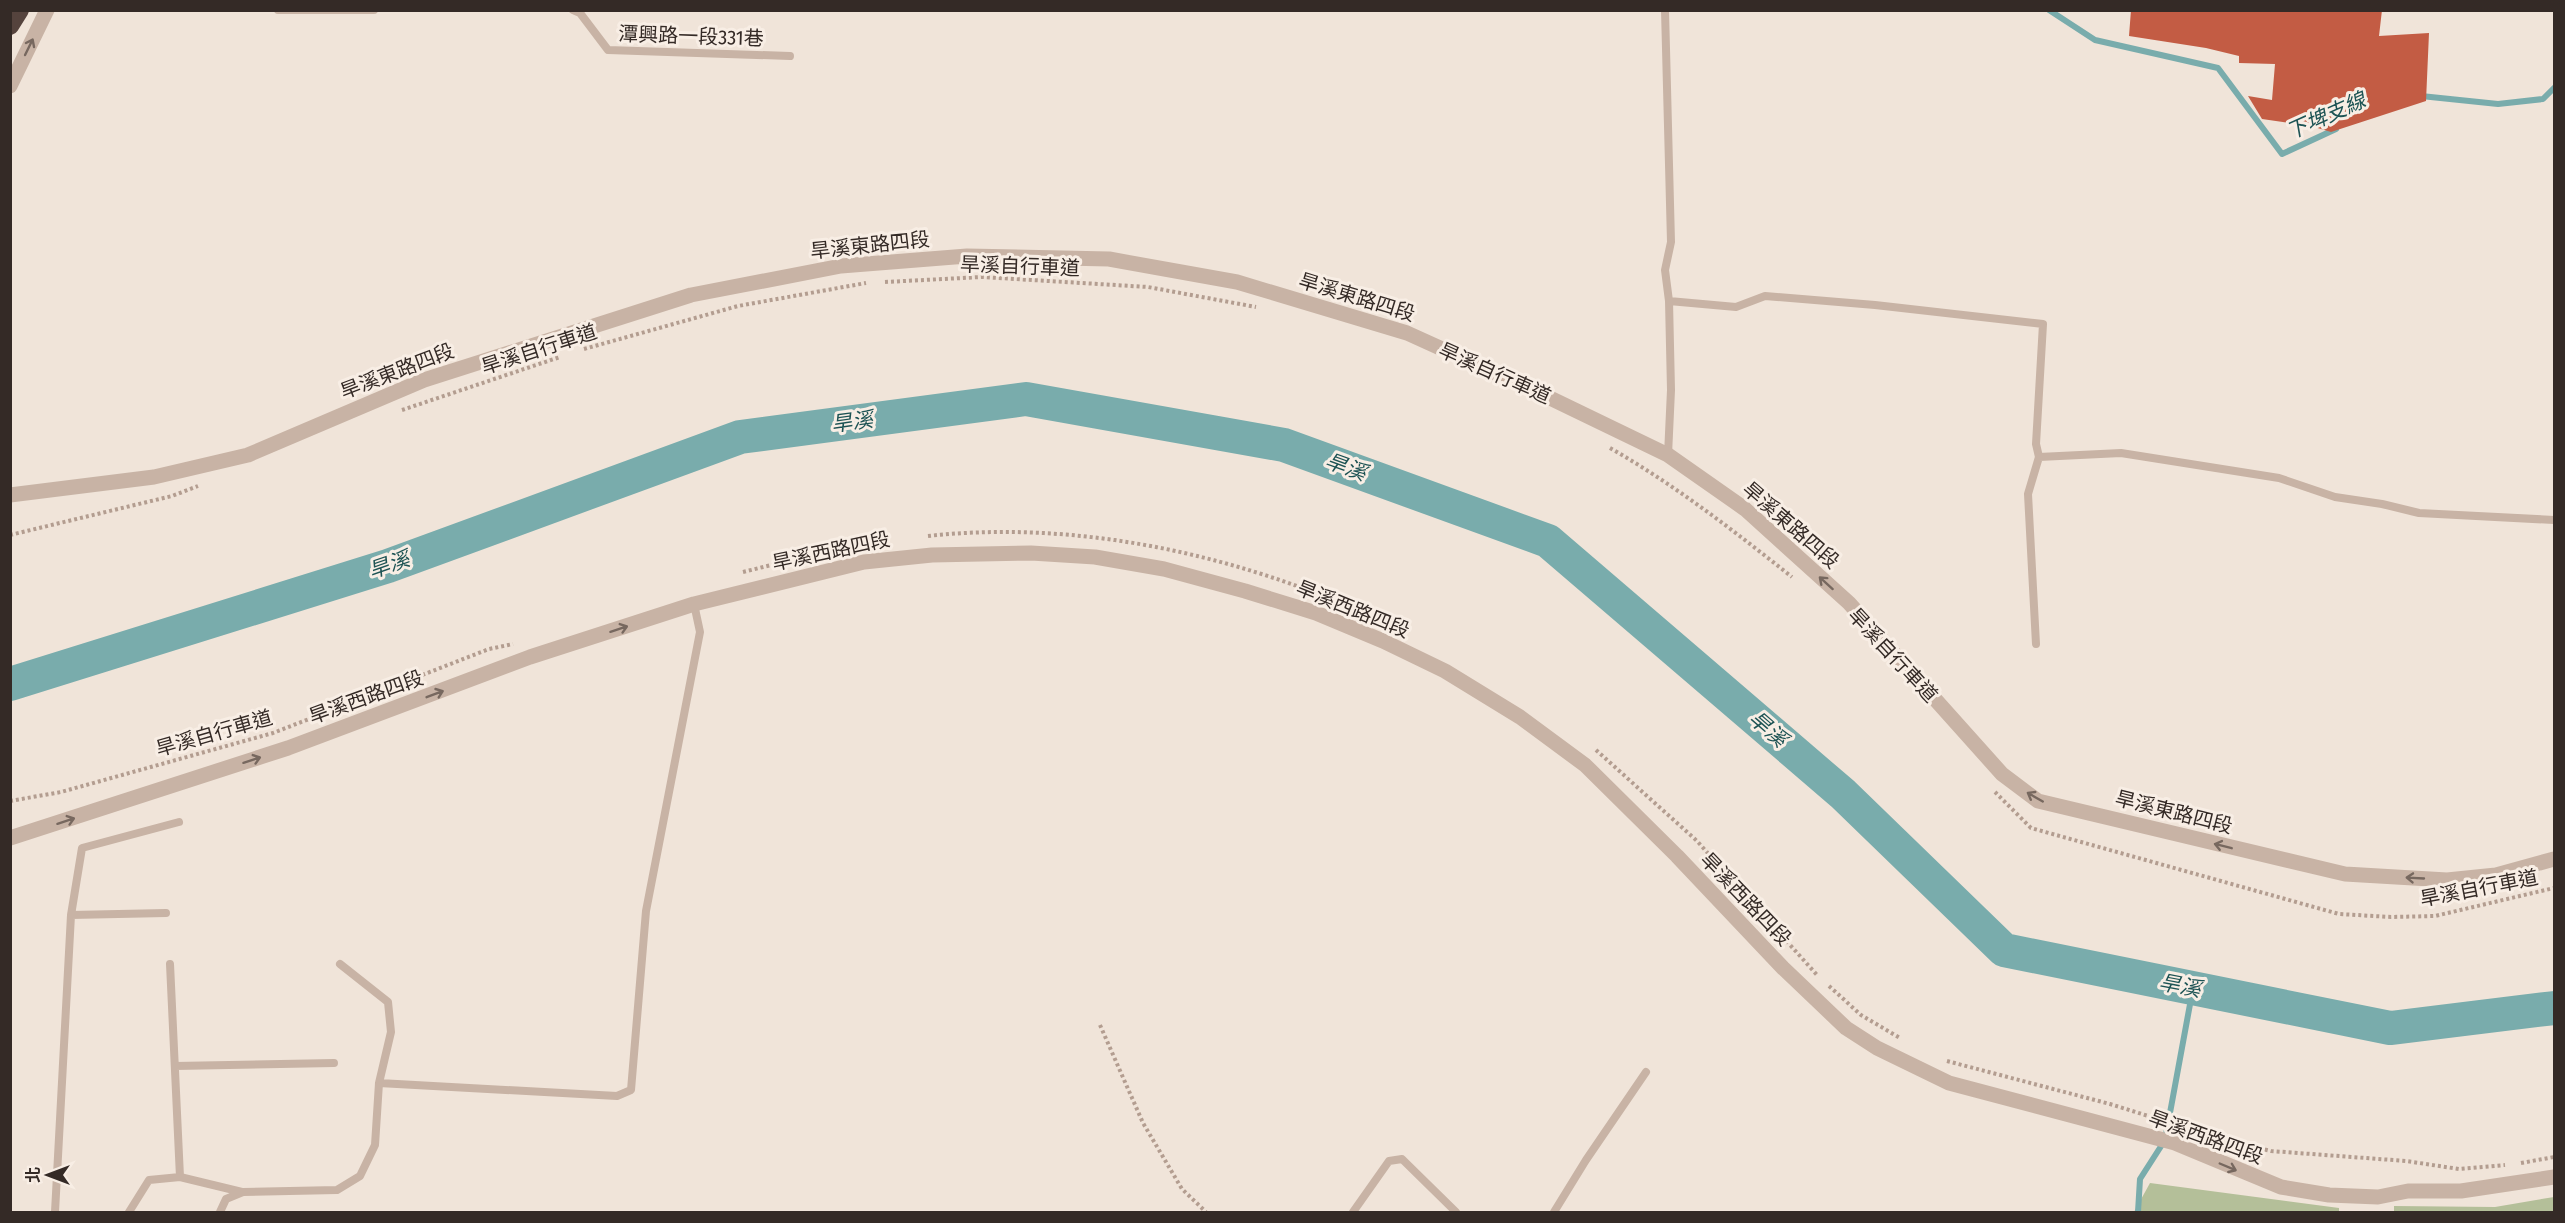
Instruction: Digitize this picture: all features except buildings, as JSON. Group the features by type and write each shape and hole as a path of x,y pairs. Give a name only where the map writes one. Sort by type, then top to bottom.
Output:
{"highway":[{"path":"10,26 20,10"}],"street":[{"path":"11,85 47,10"},
{"name":"旱溪東路四段","path":"10,495 154,477 248,455 424,380 691,295 841,266 967,256 1109,259 1237,282 1407,333 1668,455 1745,509 1849,603 2002,774 2038,801 2345,874 2447,880 2496,875 2554,859"},
{"name":"旱溪西路四段","path":"10,838 288,748 530,657 694,604 864,562 932,555 1031,553 1095,557 1164,569 1245,591 1316,614 1383,641 1445,672 1520,717 1585,765 1846,1028 1877,1048 1949,1083 2175,1143 2235,1170 2281,1187 2379,1205 2408,1191 2461,1191 2554,1177"}],"lane":[{"path":"278,10 374,10"},
{"name":"潭興路一段331巷","path":"573,10 580,13 608,50 790,56"},
{"path":"1665,10 1671,242 1665,270 1669,301 1671,390 1668,455"},
{"path":"1669,301 1736,307 1765,296 1875,305 2043,324 2036,444 2039,457 2028,494 2036,644"},
{"path":"2039,457 2121,453 2279,478 2335,497 2382,504 2419,513 2554,520"},
{"path":"379,1083 616,1096 631,1090 646,911 700,632 694,604"},
{"path":"55,1212 71,915 82,848 179,822"},
{"path":"71,915 166,913"},
{"path":"170,964 180,1177"},
{"path":"129,1212 149,1180 180,1177 243,1192 337,1190 360,1176 375,1145 379,1083 391,1032 388,1002 340,964"},
{"path":"175,1066 334,1063"},
{"path":"1554,1212 1586,1160 1646,1072"},
{"path":"1353,1212 1389,1161 1402,1159 1456,1212"},
{"path":"220,1212 226,1199 243,1192"}],"path":[{"name":"旱溪自行車道","path":"880,282 982,277 1148,287 1267,310"},
{"name":"旱溪自行車道","path":"579,350 738,306 868,282"},
{"name":"旱溪自行車道","path":"395,413 568,354"},
{"path":"1604,444 1671,485 1799,582"},
{"path":"10,535 172,496 206,483"},
{"path":"924,537 1034,532 1095,537 1171,550 1249,571 1323,595 1373,616"},
{"path":"736,574 839,549"},
{"name":"旱溪自行車道","path":"10,801 61,792 273,733 489,649 521,642"},
{"path":"1589,745 1607,758 1697,841 1818,976"},
{"name":"旱溪自行車道","path":"1989,786 2031,828 2339,914 2391,918 2435,916 2554,888"},
{"path":"1827,984 1861,1015 1907,1042"},
{"path":"1100,1025 1143,1123 1182,1188 1206,1212"},
{"path":"1941,1059 2181,1124 2225,1140 2271,1151 2406,1161 2459,1169 2509,1165 2554,1157"}],"green space":[{"path":"2150,1183 2339,1208 2339,1212 2134,1212"},
{"path":"2554,1197 2554,1212 2394,1212 2394,1206 2495,1207"}],"waterway":[{"name":"下埤支線","path":"2049,10 2095,40 2218,68 2282,154 2336,129"},
{"name":"下埤支線","path":"2421,96 2498,104 2543,99 2554,88"},
{"name":"旱溪","path":"10,684 388,566 740,437 1026,399 1284,445 1548,541 1843,794 2004,950 2390,1028 2554,1008"},
{"path":"2138,1212 2140,1179 2165,1140 2193,988"}]}
